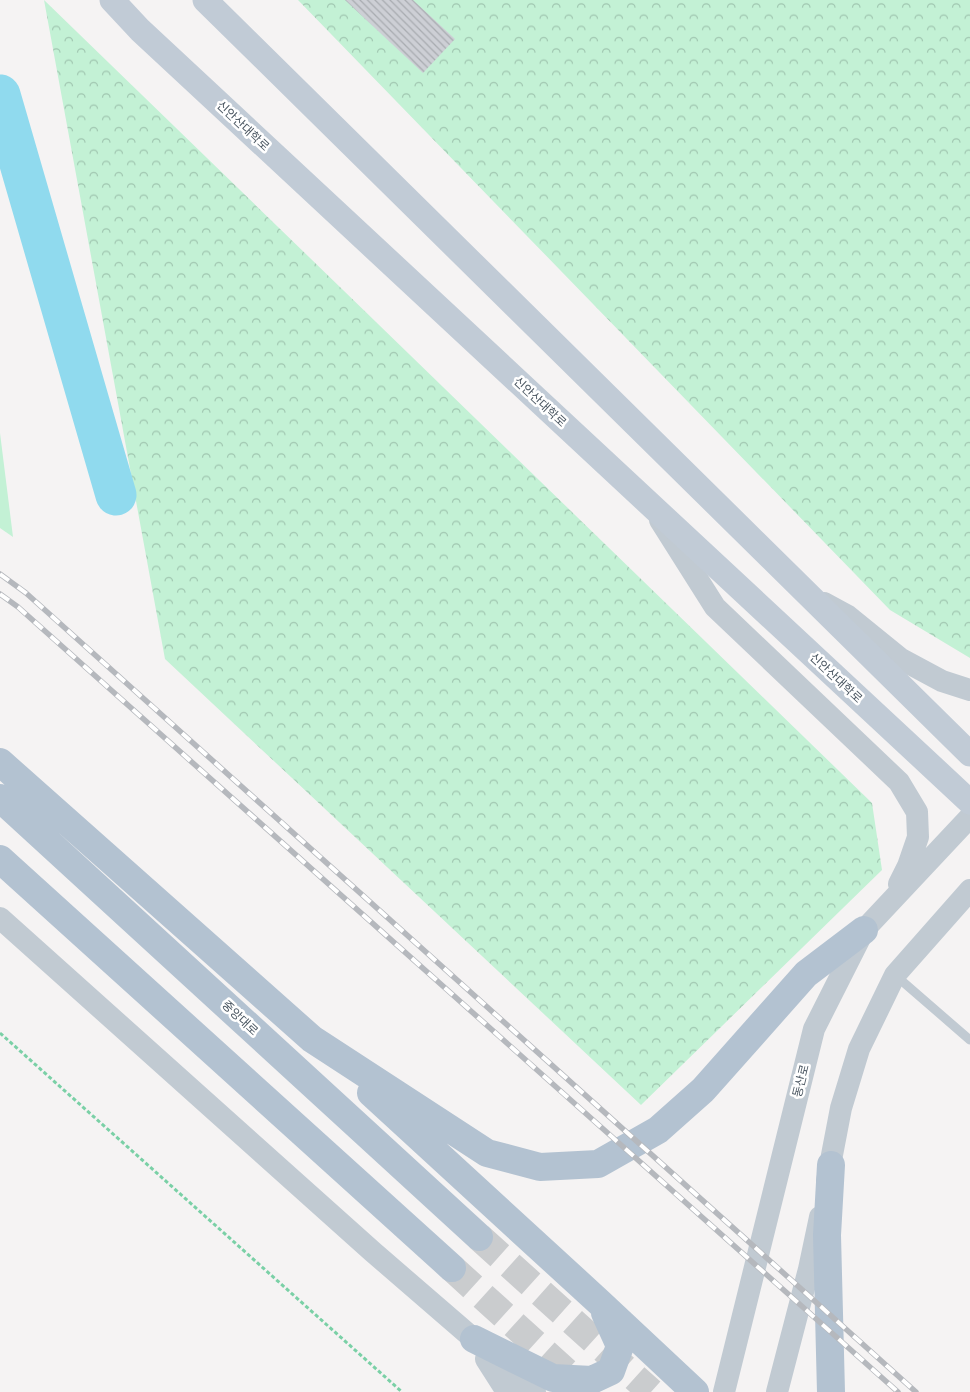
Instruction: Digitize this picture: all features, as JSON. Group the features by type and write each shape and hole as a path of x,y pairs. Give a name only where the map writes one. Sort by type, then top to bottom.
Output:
{"main road":[{"name":"신안산대학로","path":"112,0 154,43 970,802"},
{"path":"205,0 970,754"},
{"path":"0,762 312,1040 695,1392"},
{"name":"중앙대로","path":"0,798 479,1237"},
{"path":"0,859 452,1268"},
{"path":"312,1040 487,1153 540,1167 598,1164 658,1130 703,1090 806,974 864,930"},
{"path":"831,1165 827,1235 831,1392"},
{"path":"474,1339 553,1378 592,1380 611,1371 620,1346 600,1303"}],"street":[{"path":"650,504 715,607 899,782 918,812 918,837 908,866 888,904"},
{"path":"810,596 848,616 901,659 942,681 970,690"},
{"name":"동산로","path":"724,1392 814,1029 864,930 970,817"},
{"path":"777,1392 809,1269 841,1108 859,1049 895,975 970,890"},
{"path":"0,918 372,1252 535,1392"},
{"path":"474,1339 507,1392"}],"lane":[{"path":"895,975 970,1040"}],"path":[{"path":"0,1033 402,1392"}],"green space":[{"path":"44,0 872,803 882,870 641,1105 165,659"},
{"path":"298,0 970,0 970,658 890,610"},
{"path":"0,433 13,537 0,528"}],"building":[{"path":"345,0 413,0 455,39 423,73"}],"waterway":[{"path":"0,95 116,495"}],"tunnel":[{"path":"479,1237 651,1392"},
{"path":"452,1268 586,1390"}],"railway":[{"path":"0,574 26,593 916,1392"},
{"path":"0,594 18,607 898,1392"}]}
